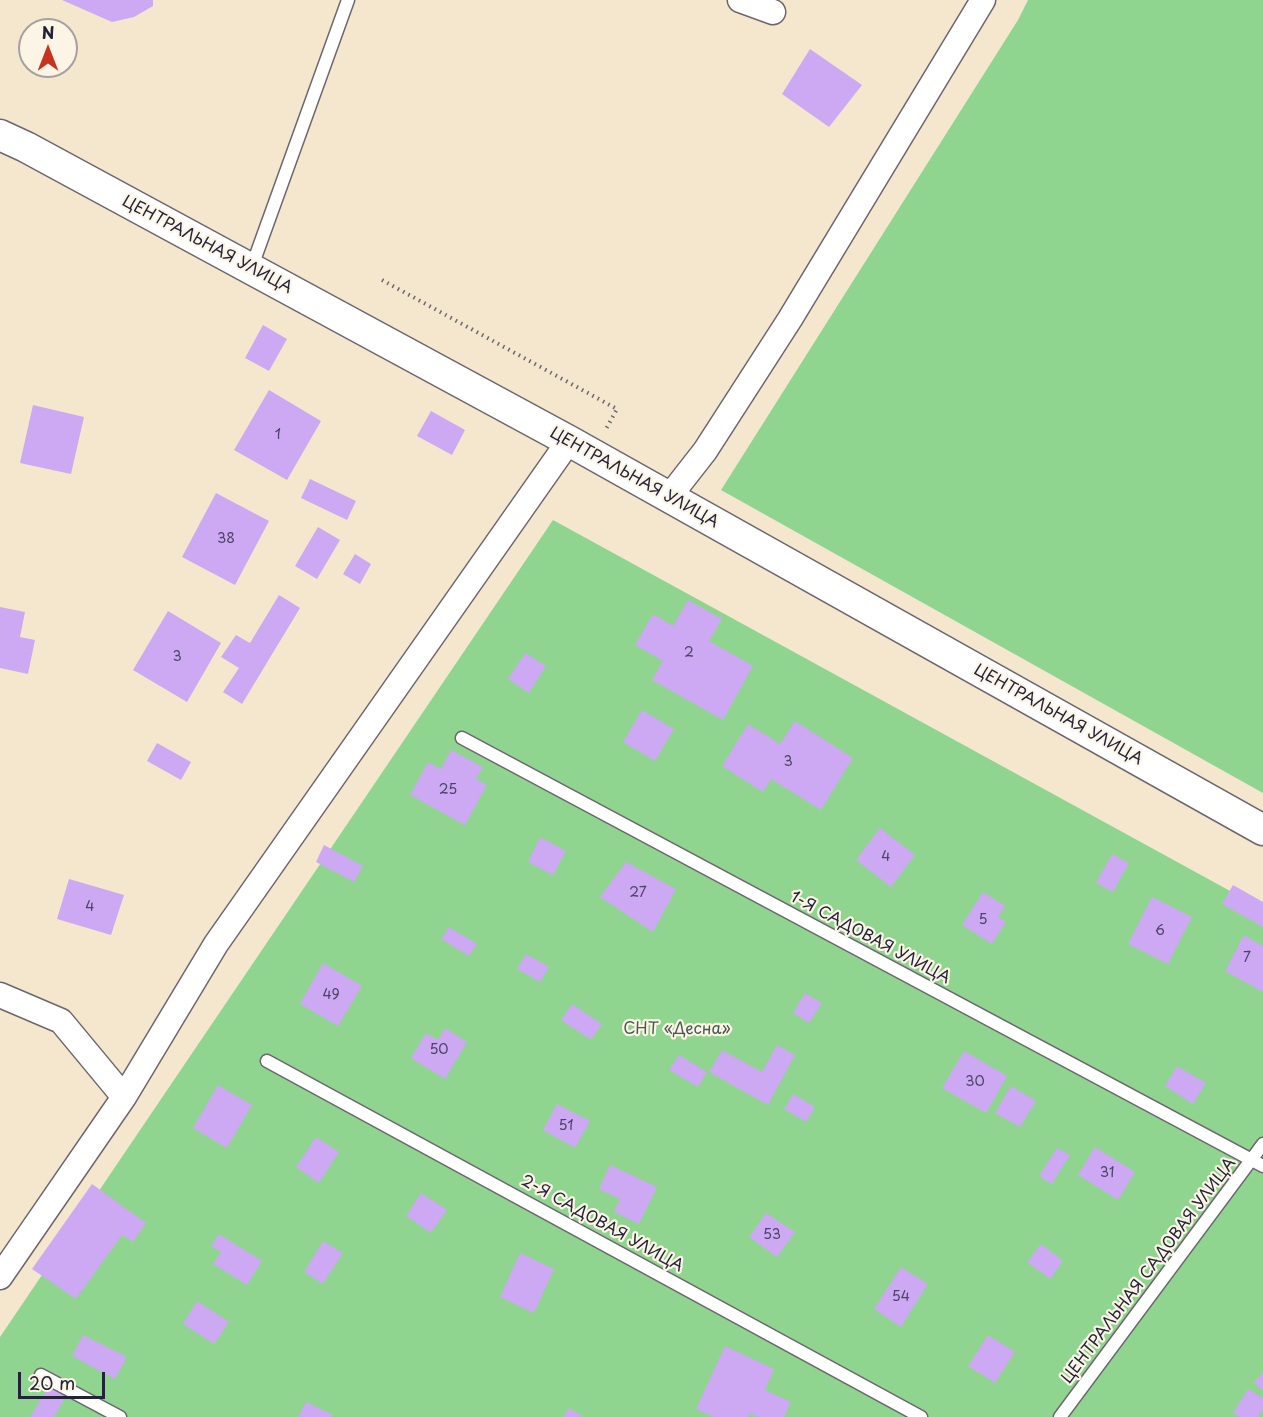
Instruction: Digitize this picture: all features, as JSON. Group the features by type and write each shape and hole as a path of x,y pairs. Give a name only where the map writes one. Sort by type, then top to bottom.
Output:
{"street":[{"path":"740,0 773,12"},
{"path":"669,497 705,452 790,319 982,0"},
{"name":"ЦЕНТРАЛЬНАЯ УЛИЦА","path":"0,135 569,441 1263,830"},
{"path":"0,1277 124,1097 216,944 569,441"},
{"path":"0,995 61,1021 124,1097"}],"lane":[{"path":"251,269 348,0"},
{"name":"1-Я САДОВАЯ УЛИЦА","path":"462,738 1263,1166"},
{"name":"2-Я САДОВАЯ УЛИЦА","path":"267,1061 921,1417"},
{"name":"ЦЕНТРАЛЬНАЯ САДОВАЯ УЛИЦА","path":"1060,1417 1263,1143"},
{"path":"41,1375 120,1417"}],"path":[{"path":"382,280 617,409"}],"green space":[{"path":"1028,0 1263,0 1263,793 721,490 1018,20"},
{"name":"СНТ «Десна»","path":"553,520 1263,909 1263,1417 0,1417 0,1337"}],"building":[{"path":"62,0 153,0 153,6 134,17 112,22"},
{"path":"810,49 862,85 829,127 782,94"},
{"path":"263,325 287,339 269,371 245,358"},
{"path":"269,390 321,421 287,480 234,450"},
{"path":"33,405 84,417 71,474 20,463"},
{"path":"431,411 465,430 452,455 417,436"},
{"path":"310,479 356,501 347,520 301,498"},
{"path":"216,493 269,521 235,585 182,557"},
{"path":"318,527 340,540 317,579 295,566"},
{"path":"355,554 371,564 360,584 343,574"},
{"path":"279,595 300,608 242,704 223,692 239,668 221,657 236,635 250,643"},
{"path":"688,600 722,619 709,641 753,666 723,720 652,680 663,661 635,645 653,614 673,626"},
{"path":"0,607 25,612 20,637 35,640 28,674 0,668"},
{"path":"168,611 221,643 187,702 133,670"},
{"path":"525,653 546,666 529,693 508,679"},
{"path":"642,710 674,729 655,761 623,742"},
{"path":"795,721 853,758 821,810 771,779 763,792 722,766 748,724 780,744"},
{"path":"157,743 191,762 181,780 147,761"},
{"path":"451,750 483,767 476,779 487,785 465,825 410,795 428,762 441,769"},
{"path":"880,828 915,855 891,887 856,860"},
{"path":"540,837 566,851 553,875 528,862"},
{"path":"324,845 363,866 354,882 316,862"},
{"path":"1112,854 1129,863 1113,892 1096,883"},
{"path":"626,862 676,889 653,932 600,897"},
{"path":"69,879 124,895 111,935 57,919"},
{"path":"1233,885 1263,902 1263,927 1222,904"},
{"path":"983,892 1005,906 998,917 1006,922 992,944 962,925"},
{"path":"1152,897 1192,917 1168,964 1128,944"},
{"path":"449,927 477,944 469,956 441,939"},
{"path":"1244,935 1263,946 1263,992 1225,971"},
{"path":"526,954 549,967 540,982 517,969"},
{"path":"323,963 362,986 338,1026 300,1004"},
{"path":"805,993 822,1003 809,1023 793,1013"},
{"path":"572,1004 602,1024 591,1040 561,1020"},
{"path":"445,1028 467,1042 445,1079 411,1058 426,1033 438,1040"},
{"path":"777,1045 795,1055 768,1105 709,1072 722,1050 762,1072"},
{"path":"964,1051 1007,1076 986,1113 942,1088"},
{"path":"679,1055 707,1072 698,1087 669,1070"},
{"path":"1177,1066 1206,1083 1193,1104 1165,1086"},
{"path":"218,1085 252,1105 227,1148 193,1128"},
{"path":"1011,1086 1036,1101 1020,1127 995,1113"},
{"path":"793,1094 815,1107 806,1122 784,1109"},
{"path":"557,1104 590,1121 575,1148 543,1130"},
{"path":"316,1137 339,1152 319,1183 296,1167"},
{"path":"1095,1147 1135,1172 1118,1200 1078,1175"},
{"path":"1057,1148 1070,1155 1052,1184 1039,1176"},
{"path":"610,1165 657,1187 639,1224 614,1212 620,1199 599,1189"},
{"path":"92,1184 146,1223 133,1242 122,1235 76,1299 32,1269"},
{"path":"421,1193 447,1210 431,1233 406,1216"},
{"path":"766,1213 795,1232 777,1257 749,1237"},
{"path":"219,1234 262,1261 247,1285 213,1264 221,1252 211,1246"},
{"path":"323,1241 343,1253 323,1284 304,1272"},
{"path":"1041,1244 1063,1261 1050,1279 1027,1262"},
{"path":"520,1253 554,1269 534,1313 500,1297"},
{"path":"901,1267 928,1284 901,1327 874,1309"},
{"path":"197,1301 229,1322 214,1344 183,1324"},
{"path":"83,1335 127,1357 115,1379 72,1356"},
{"path":"988,1335 1015,1352 995,1383 968,1366"},
{"path":"725,1346 774,1369 765,1390 791,1402 784,1417 758,1417 750,1413 748,1417 714,1417 696,1409"},
{"path":"1263,1372 1263,1390 1254,1383"},
{"path":"56,1374 73,1385 54,1417 30,1417"},
{"path":"1248,1389 1263,1398 1263,1409 1258,1417 1240,1417 1233,1413"},
{"path":"306,1402 333,1415 332,1417 298,1417"},
{"path":"569,1408 584,1417 563,1417"}]}
